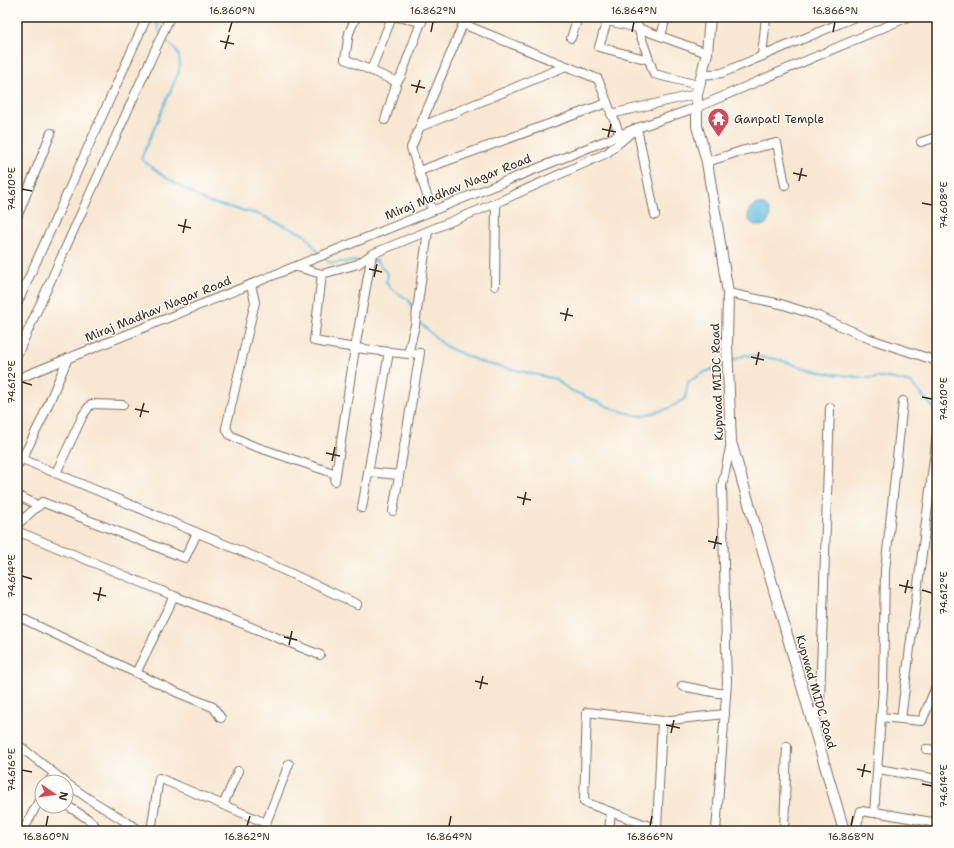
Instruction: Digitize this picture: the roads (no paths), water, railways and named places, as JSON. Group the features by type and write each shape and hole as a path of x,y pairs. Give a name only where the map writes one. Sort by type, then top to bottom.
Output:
{"main road":[{"name":"Kupwad MIDC Road","path":"710,17 707,53 697,90 697,126 707,162 728,293 727,343 731,442 844,831"}],"street":[{"path":"17,304 147,17"},
{"path":"17,354 170,17"},
{"path":"356,17 349,33 345,60 371,70 375,74 397,82"},
{"path":"371,70 392,17"},
{"path":"385,120 397,82 401,76 422,19 398,17"},
{"path":"571,38 578,17"},
{"path":"591,17 638,28 707,53"},
{"path":"636,17 638,28 654,74 697,90"},
{"path":"661,36 666,17"},
{"path":"762,56 766,17"},
{"path":"702,75 722,73 855,17"},
{"name":"Miraj Madhav Nagar Road","path":"17,379 637,128 698,107 908,17"},
{"path":"432,210 411,148 464,20 598,79 620,135"},
{"path":"607,21 598,47 649,60"},
{"path":"420,128 566,66"},
{"path":"611,114 697,90"},
{"path":"419,171 607,103"},
{"path":"297,266 322,274 358,264 372,254 607,153 637,128 655,215"},
{"path":"17,218 51,133"},
{"path":"921,142 937,137"},
{"path":"707,162 741,152 778,144 785,185"},
{"path":"494,286 496,202"},
{"path":"408,354 415,326 428,231"},
{"path":"251,285 255,302 226,428 230,435 251,445 336,478 355,348 372,254"},
{"path":"322,274 314,341 389,352 408,354 420,353 392,511"},
{"path":"728,293 781,304 818,316 870,339 937,361"},
{"path":"362,508 389,352"},
{"path":"17,466 20,457 42,419 68,358"},
{"path":"874,812 881,717 885,571 904,401"},
{"path":"56,473 82,415 91,404 123,405"},
{"path":"814,731 820,700 830,408"},
{"path":"901,719 937,434"},
{"path":"716,831 726,693 722,486 731,442"},
{"path":"20,457 357,604"},
{"path":"368,472 399,475"},
{"path":"17,495 39,506"},
{"path":"17,525 42,502 186,558 197,533"},
{"path":"17,531 320,655"},
{"path":"136,673 174,596"},
{"path":"17,616 176,692 213,706 221,718"},
{"path":"881,717 922,722 937,684"},
{"path":"682,686 718,693 726,693"},
{"path":"662,721 659,830 648,828 584,802 587,712 662,721 725,714"},
{"path":"17,744 54,774"},
{"path":"784,831 787,746"},
{"path":"926,749 937,750"},
{"path":"263,831 289,764"},
{"path":"878,769 937,779"},
{"path":"223,805 238,771"},
{"path":"151,831 159,778 266,823"},
{"path":"74,788 89,799 141,831"},
{"path":"74,810 88,819 100,831"},
{"path":"23,831 34,811"},
{"path":"855,831 861,811 937,823"},
{"path":"609,831 611,812"}],"water":[{"path":"759,204 767,207 770,215 767,223 759,226 751,223 748,215 751,207"}],"waterway":[{"path":"155,17 160,33"},
{"path":"162,38 171,45 179,55 179,71 141,159 165,177 207,202 258,214 305,235 320,254"},
{"path":"323,257 330,263 356,261"},
{"path":"372,261 377,261 388,275 386,282 390,288 409,300 414,312"},
{"path":"418,321 445,346 464,355 484,363 556,379 568,389 616,410 640,416 667,409 685,399 688,382 705,372 725,364"},
{"path":"731,361 745,355 777,359 826,373 865,378 890,378 911,383 937,412"}],"place":[{"name":"Ganpati Temple","path":"719,138"}]}
